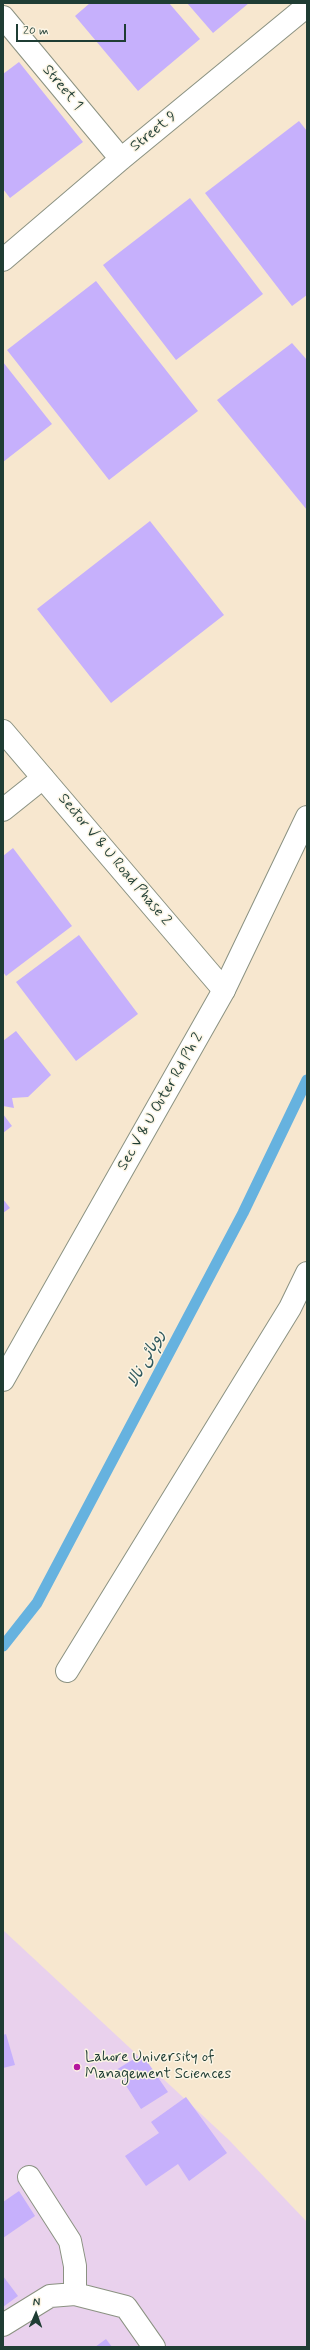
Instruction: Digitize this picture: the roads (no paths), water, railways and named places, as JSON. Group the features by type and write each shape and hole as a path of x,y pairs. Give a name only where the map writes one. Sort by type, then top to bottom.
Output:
{"street":[{"name":"Street 9","path":"3,260 121,159 307,6"},
{"name":"Street 1","path":"3,17 121,159"},
{"name":"Sector V & U Road Phase 2","path":"3,731 224,990"},
{"path":"3,810 43,778"},
{"name":"Sec V & U Outer Rd Ph 2","path":"3,1380 224,990 307,817"},
{"path":"67,1671 290,1308 307,1273"},
{"path":"30,2177 70,2241 75,2266 75,2294"},
{"path":"3,2325 50,2296 75,2294 126,2307 154,2347"}],"waterway":[{"name":"روہائی نالا","path":"3,1646 37,1603 243,1213 307,1080"}],"place":[{"name":"Lahore University of Management Sciences","path":"77,2067"}]}
